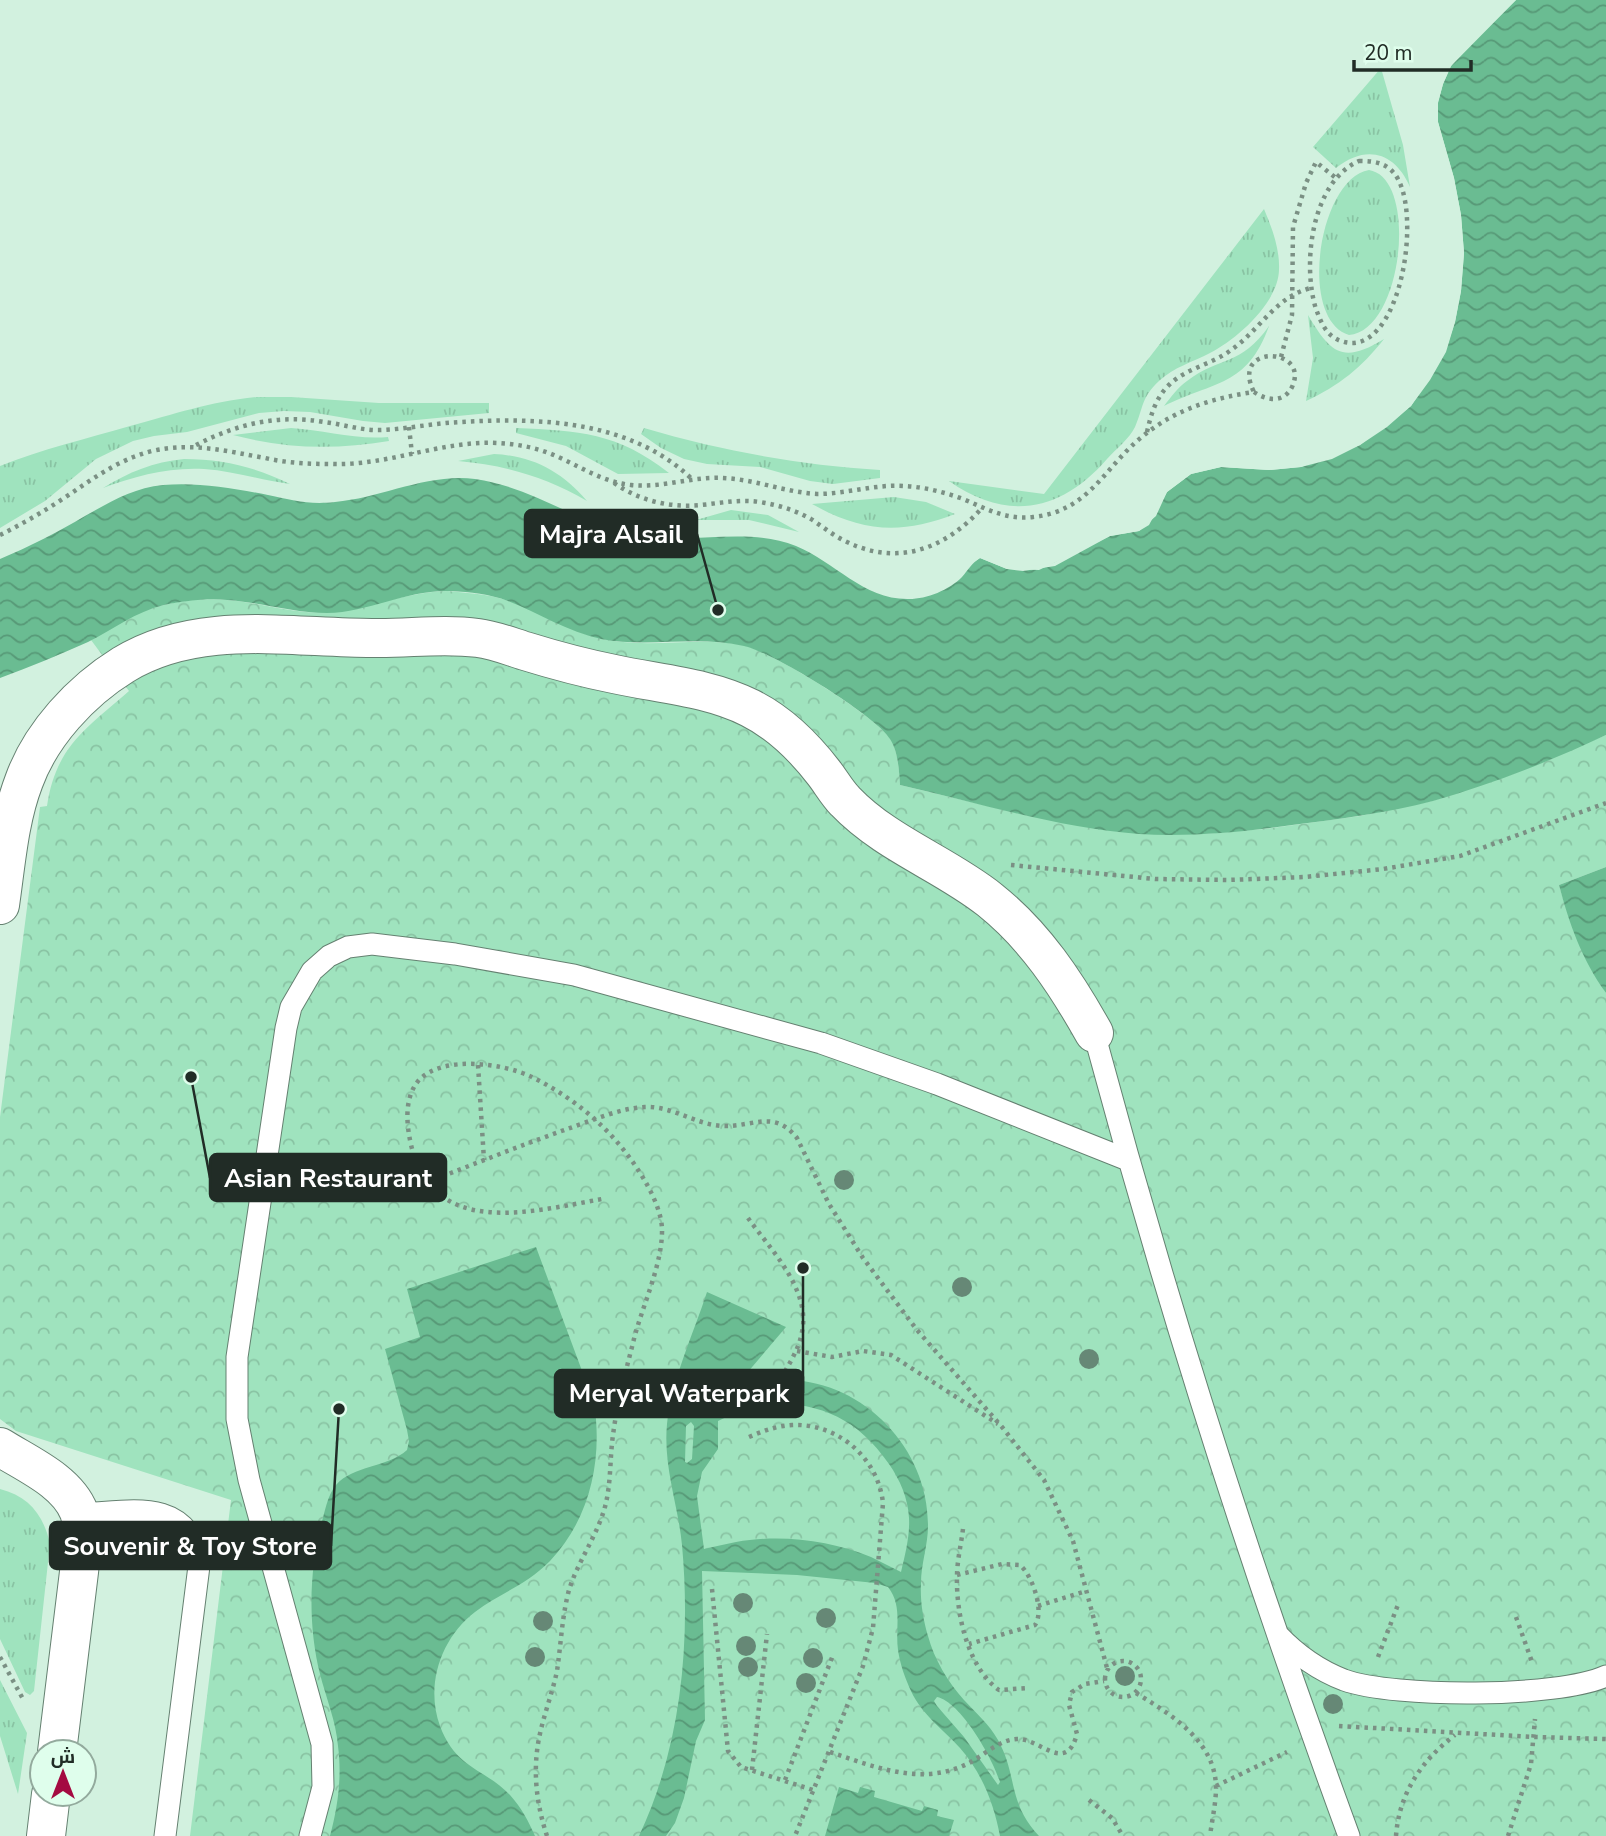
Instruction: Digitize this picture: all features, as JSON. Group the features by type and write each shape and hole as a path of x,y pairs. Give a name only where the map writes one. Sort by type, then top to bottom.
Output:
{"street":[{"path":"0,905 15,809 24,778 41,745 63,716 90,690 123,665 156,649 192,638 229,635 481,638 592,670 725,697 779,726 803,747 844,801 867,821 989,900 1020,928 1048,959 1073,995 1094,1033"},
{"path":"0,1447 48,1477 68,1496 79,1514 79,1572 59,1738"},
{"path":"46,1836 49,1808"}],"lane":[{"path":"310,1836 323,1787 322,1744 248,1480 239,1429 236,1388 242,1326 286,1028 291,1007 301,988 312,971 329,956 348,947 372,944 455,954 586,978 832,1047 948,1088 1128,1160"},
{"path":"1094,1033 1182,1348 1274,1631 1349,1836"},
{"path":"79,1514 164,1514 188,1529 198,1550 199,1573 182,1686 165,1836"},
{"path":"1274,1631 1298,1654 1326,1672 1367,1686 1426,1692 1535,1690 1572,1686 1606,1676"}],"path":[{"path":"1359,161 1379,163 1395,174 1400,182 1407,214 1406,262 1400,285 1378,328 1371,336 1351,343 1331,336 1319,317 1311,288 1310,250 1313,231 1323,204 1337,180 1350,165 1359,161"},
{"path":"1281,357 1292,315 1293,227 1306,183 1316,162 1337,180"},
{"path":"1147,433 1154,407 1170,384 1182,375 1230,351 1246,339 1282,301 1311,288"},
{"path":"1261,357 1281,357 1289,363 1294,382 1290,391 1272,400 1262,398 1254,392 1250,373 1261,357"},
{"path":"611,481 651,485 736,479 819,494 880,486 911,487 942,492 1014,518 1031,518 1064,510 1092,491 1123,455 1147,433 1176,414 1208,401 1254,392"},
{"path":"195,446 230,430 268,420 307,419 362,429 509,420 571,424 629,439 664,457 693,480"},
{"path":"409,427 412,454"},
{"path":"0,535 35,517 110,467 151,452 195,446 313,464 363,463 478,443 517,444 555,456 611,481 643,499 671,505 737,501 776,505 812,520 847,542 867,550 888,553 931,547 959,531 982,508"},
{"path":"1006,864 1155,879 1305,877 1383,869 1460,856 1606,803"},
{"path":"548,1836 538,1801 536,1782 539,1741 553,1688 569,1591 579,1564 594,1539 607,1497 618,1403 653,1275 662,1228 659,1211 645,1180 620,1143 597,1119 550,1086 523,1073 464,1064 436,1068 425,1074 410,1092 410,1139 419,1169 426,1183 454,1204 466,1210 490,1214 602,1199"},
{"path":"478,1065 484,1160"},
{"path":"426,1183 597,1119 644,1107 681,1113 708,1124 736,1125 765,1121 779,1122 790,1129 833,1212 863,1258 917,1330 1002,1427 1044,1480 1073,1541 1107,1668 1104,1681 1110,1693 1116,1697 1130,1697 1136,1693 1142,1681 1132,1663 1119,1661 1107,1668"},
{"path":"748,1218 782,1264 799,1295 804,1315 803,1332 797,1351 782,1377"},
{"path":"797,1351 832,1357 863,1351 891,1355 1002,1427"},
{"path":"749,1437 793,1425 836,1435 855,1448 870,1465 881,1484 881,1550 873,1628 863,1666 795,1836"},
{"path":"963,1529 957,1575 960,1609 969,1644 984,1677 991,1685 999,1690 1029,1688"},
{"path":"957,1575 1002,1564 1020,1565 1028,1573 1038,1606 1039,1619 1035,1625 969,1644"},
{"path":"712,1590 728,1751 735,1763 813,1790"},
{"path":"1038,1606 1086,1591"},
{"path":"1379,1655 1399,1602"},
{"path":"1516,1617 1527,1644"},
{"path":"752,1770 767,1634"},
{"path":"785,1780 833,1655"},
{"path":"830,1752 902,1774 937,1774 969,1763 1002,1743 1017,1739 1032,1741 1053,1753 1062,1753 1070,1749 1077,1734 1069,1705 1072,1692 1084,1684 1104,1681"},
{"path":"1136,1693 1173,1717 1200,1744 1210,1760 1216,1786 1210,1836"},
{"path":"1216,1786 1310,1732 1534,1734 1606,1739"},
{"path":"1396,1836 1402,1807 1420,1767 1437,1748 1457,1734"},
{"path":"1508,1836 1531,1764 1534,1734"},
{"path":"1089,1800 1111,1818 1123,1836"}],"green space":[{"path":"1381,68 1403,145 1410,187 1396,166 1379,155 1358,156 1336,168 1313,147"},
{"path":"1369,170 1385,179 1395,199 1399,225 1398,254 1392,283 1382,309 1367,327 1349,335 1333,324 1323,304 1319,278 1321,250 1327,222 1337,197 1352,179"},
{"path":"1264,209 1273,231 1279,262 1277,282 1272,295 1254,319 1232,339 1159,381 1146,397 1130,435 1089,477 1071,491 1052,500 1033,505 1012,506 971,494 949,481 1044,494"},
{"path":"1308,315 1324,339 1339,351 1358,351 1384,339 1349,375 1306,401 1313,358"},
{"path":"1269,326 1260,346 1239,372 1227,380 1164,406 1184,383 1249,348"},
{"path":"257,397 379,403 489,403 489,413 385,423 284,411 259,413 187,432 154,436 133,441 96,459 45,501 0,528 0,466 48,449 177,413"},
{"path":"291,428 364,437 388,437 389,441 311,447 233,435"},
{"path":"516,428 597,436 632,449 669,473 618,474 566,446 516,433"},
{"path":"644,428 761,456 880,470 880,478 833,484 810,481 760,467 707,464 684,459 661,448 641,434"},
{"path":"494,454 521,458 545,467 567,481 587,501 556,485 525,474 458,461"},
{"path":"184,459 239,465 290,484 204,469 178,469 152,473 103,488 142,469"},
{"path":"894,497 926,502 955,514 917,525 882,527 848,520 812,504"},
{"path":"731,510 768,515 799,532 749,520 696,520"},
{"path":"448,591 506,600 599,638 635,643 725,643 757,650 821,685 880,728 890,738 895,749 900,785 1029,816 1204,834 1360,816 1432,801 1513,774 1606,735 1606,867 1559,885 1578,940 1606,993 1606,1836 190,1836 231,1500 16,1431 0,1419 0,1117 40,807 47,806 58,768 75,740 129,691 91,640 122,620 163,605 188,601 214,599 302,612 327,612 417,594"},
{"path":"0,1489 19,1497 34,1509 44,1525 50,1544 34,1691 30,1695 25,1692 0,1639"},
{"path":"0,1680 27,1733 18,1794 0,1736"}],"water":[{"path":"1516,0 1606,0 1606,735 1585,745 1477,787 1398,809 1235,832 1139,834 1049,821 900,785 895,749 881,728 822,686 758,651 726,643 601,639 565,627 508,601 473,593 420,593 358,609 327,613 219,599 172,604 153,608 88,642 0,678 0,559 132,492 163,485 202,485 301,502 325,503 353,500 439,480 475,479 497,483 597,524 639,536 678,539 738,536 777,540 810,553 850,579 878,593 893,598 916,599 951,586 980,558 1007,569 1039,570 1110,536 1139,531 1156,516 1167,492 1191,474 1221,467 1269,470 1301,467 1360,445 1411,406 1445,352 1461,291 1464,253 1461,215 1438,122 1438,103 1451,66"},
{"path":"1606,867 1606,993 1577,941 1559,885"},
{"path":"536,1247 594,1403 597,1445 595,1467 584,1507 564,1544 550,1561 531,1577 484,1605 463,1623 453,1635 439,1663 434,1695 440,1726 454,1751 462,1760 510,1795 518,1804 535,1836 330,1836 340,1769 335,1728 316,1656 312,1618 314,1562 328,1499 343,1478 390,1460 407,1450 407,1430 385,1349 420,1337 407,1289"},
{"path":"707,1292 786,1327 747,1373 737,1390 782,1380 817,1384 843,1393 867,1407 887,1425 904,1447 917,1471 925,1498 928,1533 921,1576 921,1596 923,1617 931,1645 952,1686 998,1740 1022,1812 1039,1836 1000,1836 991,1801 975,1768 916,1700 900,1660 897,1609 888,1587 875,1583 797,1575 702,1571 705,1720 696,1741 684,1798 675,1823 666,1836 639,1836 665,1767 680,1694 683,1657 685,1619 682,1545 667,1455 667,1424 678,1374","holes":["765,1403 785,1403 820,1410 850,1424 877,1448 900,1483 908,1511 909,1532 901,1572 855,1551 805,1540 753,1540 704,1549 697,1496 702,1472 718,1449 718,1421","691,1422 694,1426 692,1459 687,1463 686,1426","937,1697 946,1701 966,1720 991,1760 1000,1782 998,1785 934,1701"]},
{"path":"839,1787 858,1793 860,1787 875,1791 874,1797 922,1811 924,1806 938,1810 937,1816 954,1820 949,1836 825,1836"}],"pier":[{"path":"1511,0 1516,0 1451,66 1438,102 1438,122 1461,215 1464,253 1461,291 1446,352 1411,406 1387,427 1332,459 1301,467 1269,470 1221,467 1191,474 1167,492 1149,525 1139,531 1110,536 1055,566 1023,571 1007,569 980,558 974,562 980,555 1008,565 1023,567 1053,563 1108,533 1138,528 1147,522 1165,490 1190,471 1221,464 1269,467 1300,464 1330,455 1359,442 1385,424 1408,403 1427,378 1442,351 1458,290 1458,215 1435,122 1434,102 1439,83 1449,63"}],"place":[{"name":"Majra Alsail","path":"718,610"},
{"name":"Asian Restaurant","path":"191,1077"},
{"name":"Meryal Waterpark","path":"803,1268"},
{"name":"Souvenir & Toy Store","path":"339,1409"}]}
